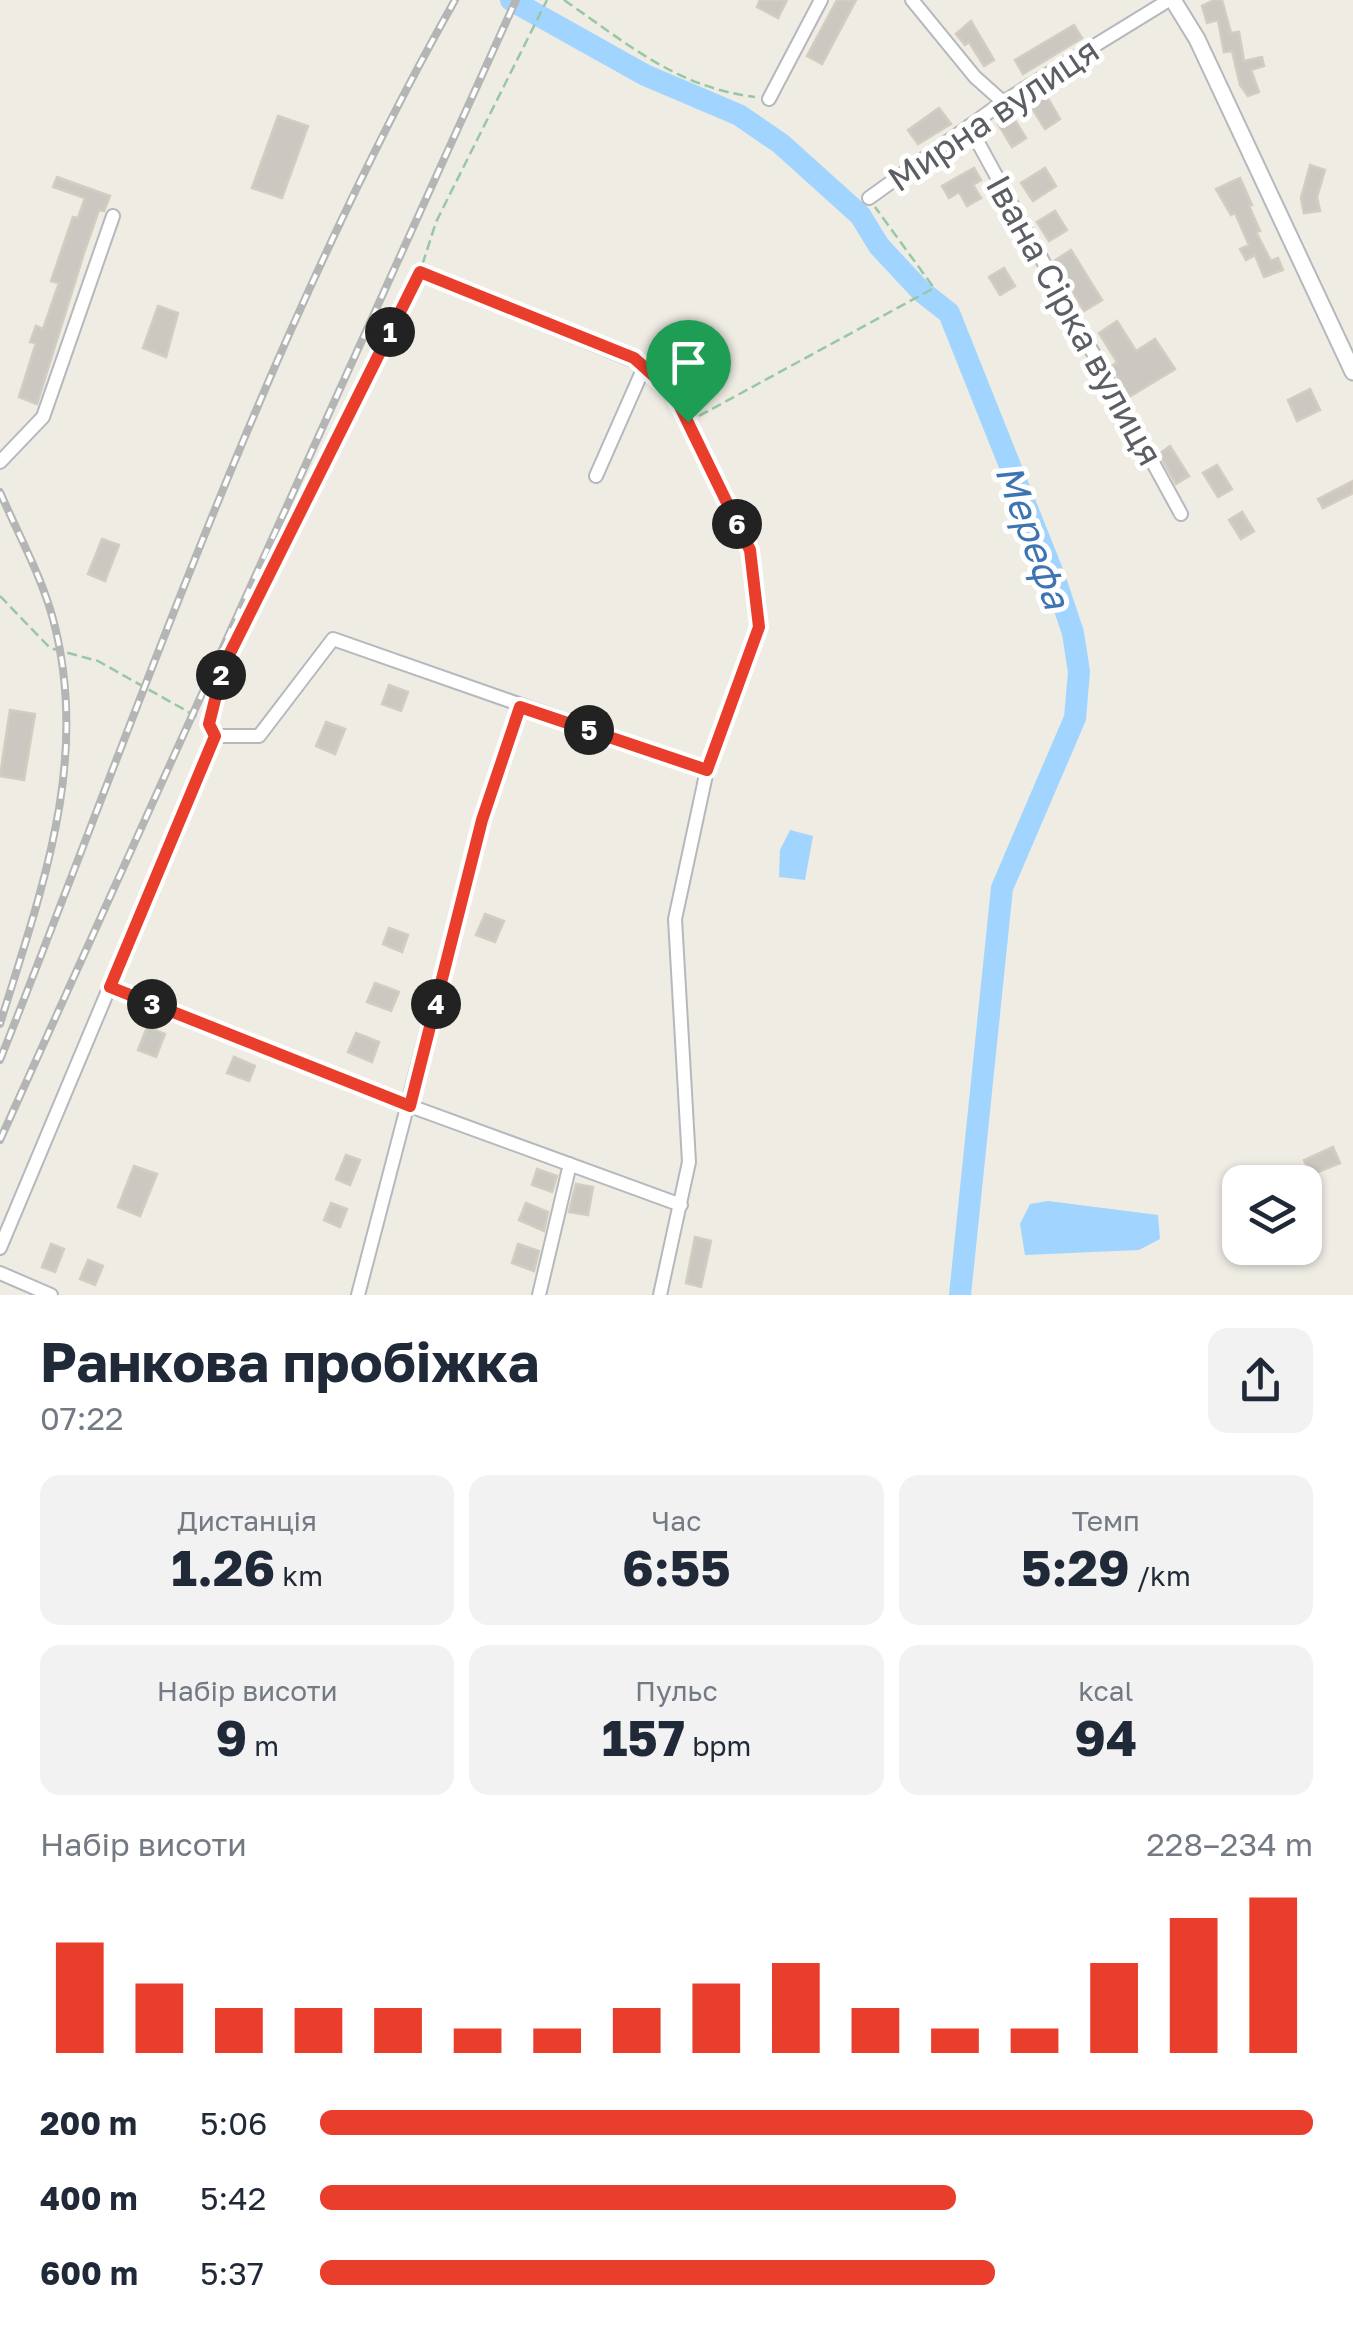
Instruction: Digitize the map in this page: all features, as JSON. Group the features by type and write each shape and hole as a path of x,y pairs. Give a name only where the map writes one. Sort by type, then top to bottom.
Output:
{"street":[{"path":"769,99 822,0"},
{"path":"912,0 975,77 1003,102"},
{"path":"1171,0 1197,39 1353,372"},
{"name":"Мирна вулиця","path":"869,198 1003,102 1171,0"},
{"name":"Івана Сірка вулиця","path":"969,126 1181,514"},
{"path":"0,462 43,417 113,216"},
{"path":"493,303 645,365 674,394 750,550 759,627 707,770 675,918 689,1162 660,1295"},
{"path":"596,476 645,365"},
{"path":"0,1248 212,730 258,736 333,639 707,770"},
{"path":"358,1295 482,820 520,707"},
{"path":"110,987 410,1106 682,1205"},
{"path":"539,1295 570,1164"},
{"path":"0,1272 50,1295"}],"path":[{"path":"0,596 50,648 98,661 212,730 223,667 420,272 436,222 547,0"},
{"path":"564,0 674,76 720,93 769,99"},
{"path":"688,422 934,288 869,198"},
{"path":"420,272 493,303"}],"water":[{"path":"790,830 813,836 805,880 779,877 780,850"},
{"path":"1048,1201 1158,1215 1160,1239 1139,1250 1025,1255 1020,1224 1030,1204"}],"building":[{"path":"760,0 787,0 778,18 757,7"},
{"path":"837,0 856,0 822,64 807,56"},
{"path":"1222,0 1231,33 1239,32 1244,61 1262,57 1264,66 1251,70 1259,92 1248,96 1240,85 1232,51 1224,52 1218,20 1207,23 1202,6"},
{"path":"971,21 994,60 984,66 969,42 965,45 956,34"},
{"path":"1074,25 1082,38 1023,74 1015,60"},
{"path":"1046,95 1060,119 1045,129 1030,105"},
{"path":"939,108 951,124 918,144 908,130"},
{"path":"1012,115 1026,138 1012,147 998,124"},
{"path":"278,116 308,126 282,198 252,188"},
{"path":"1310,165 1325,170 1317,197 1320,211 1304,213 1301,198"},
{"path":"974,168 981,180 973,185 981,198 967,206 959,192 949,198 942,186"},
{"path":"1045,168 1056,186 1033,201 1021,183"},
{"path":"57,177 110,196 104,211 99,210 37,404 19,397 36,343 30,342 36,326 43,329 59,283 51,281 73,217 78,218 85,198 53,187"},
{"path":"1240,178 1260,231 1256,232 1271,261 1278,258 1283,270 1264,277 1255,255 1246,260 1240,249 1249,245 1235,213 1231,215 1216,189"},
{"path":"1055,211 1067,230 1049,241 1037,222"},
{"path":"1071,250 1102,300 1084,311 1054,261"},
{"path":"1004,268 1015,286 1000,295 989,277"},
{"path":"158,306 178,313 166,357 143,348"},
{"path":"1117,321 1136,351 1155,339 1175,369 1129,397 1112,366 1117,362 1099,333"},
{"path":"1310,389 1320,410 1297,421 1288,400"},
{"path":"1170,446 1189,476 1176,484 1159,454"},
{"path":"1217,465 1232,489 1218,497 1203,473"},
{"path":"1353,481 1353,493 1323,508 1318,499"},
{"path":"1242,512 1254,531 1241,539 1229,520"},
{"path":"102,539 119,545 105,581 88,574"},
{"path":"389,685 408,692 401,711 382,704"},
{"path":"10,710 35,714 24,780 0,776"},
{"path":"326,722 345,729 335,754 316,746"},
{"path":"485,914 504,921 495,942 476,935"},
{"path":"389,928 408,935 402,952 383,944"},
{"path":"375,983 399,992 391,1011 367,1002"},
{"path":"147,1027 165,1034 156,1057 138,1050"},
{"path":"356,1033 379,1042 372,1062 348,1052"},
{"path":"234,1057 255,1066 249,1081 227,1073"},
{"path":"1333,1147 1340,1163 1322,1170 1322,1165 1306,1165 1304,1160"},
{"path":"346,1155 360,1160 350,1185 336,1179"},
{"path":"134,1166 157,1174 140,1216 118,1207"},
{"path":"537,1169 557,1176 552,1192 532,1185"},
{"path":"576,1184 593,1187 588,1215 569,1212"},
{"path":"331,1203 347,1209 340,1227 324,1220"},
{"path":"526,1203 548,1212 544,1231 519,1220"},
{"path":"695,1237 711,1241 701,1287 686,1283"},
{"path":"51,1244 64,1249 55,1272 42,1267"},
{"path":"518,1244 539,1251 534,1271 512,1263"},
{"path":"88,1260 103,1266 95,1285 80,1279"}],"waterway":[{"name":"Мерефа","path":"511,0 645,75 739,115 780,143 860,215 879,246 921,291 949,313 1054,576 1073,633 1079,672 1075,718 1002,888 960,1295"}],"railway":[{"path":"0,1060 265,388 387,127 455,0"},
{"path":"0,1140 516,0"},
{"path":"0,492 53,619 67,723 64,774 45,875 0,1024"}],"route":[{"path":"420,272 634,358 674,394 688,422 750,550 759,627 707,770 520,707 482,820 410,1106 110,987 215,736 209,724 223,667 420,272"}]}
